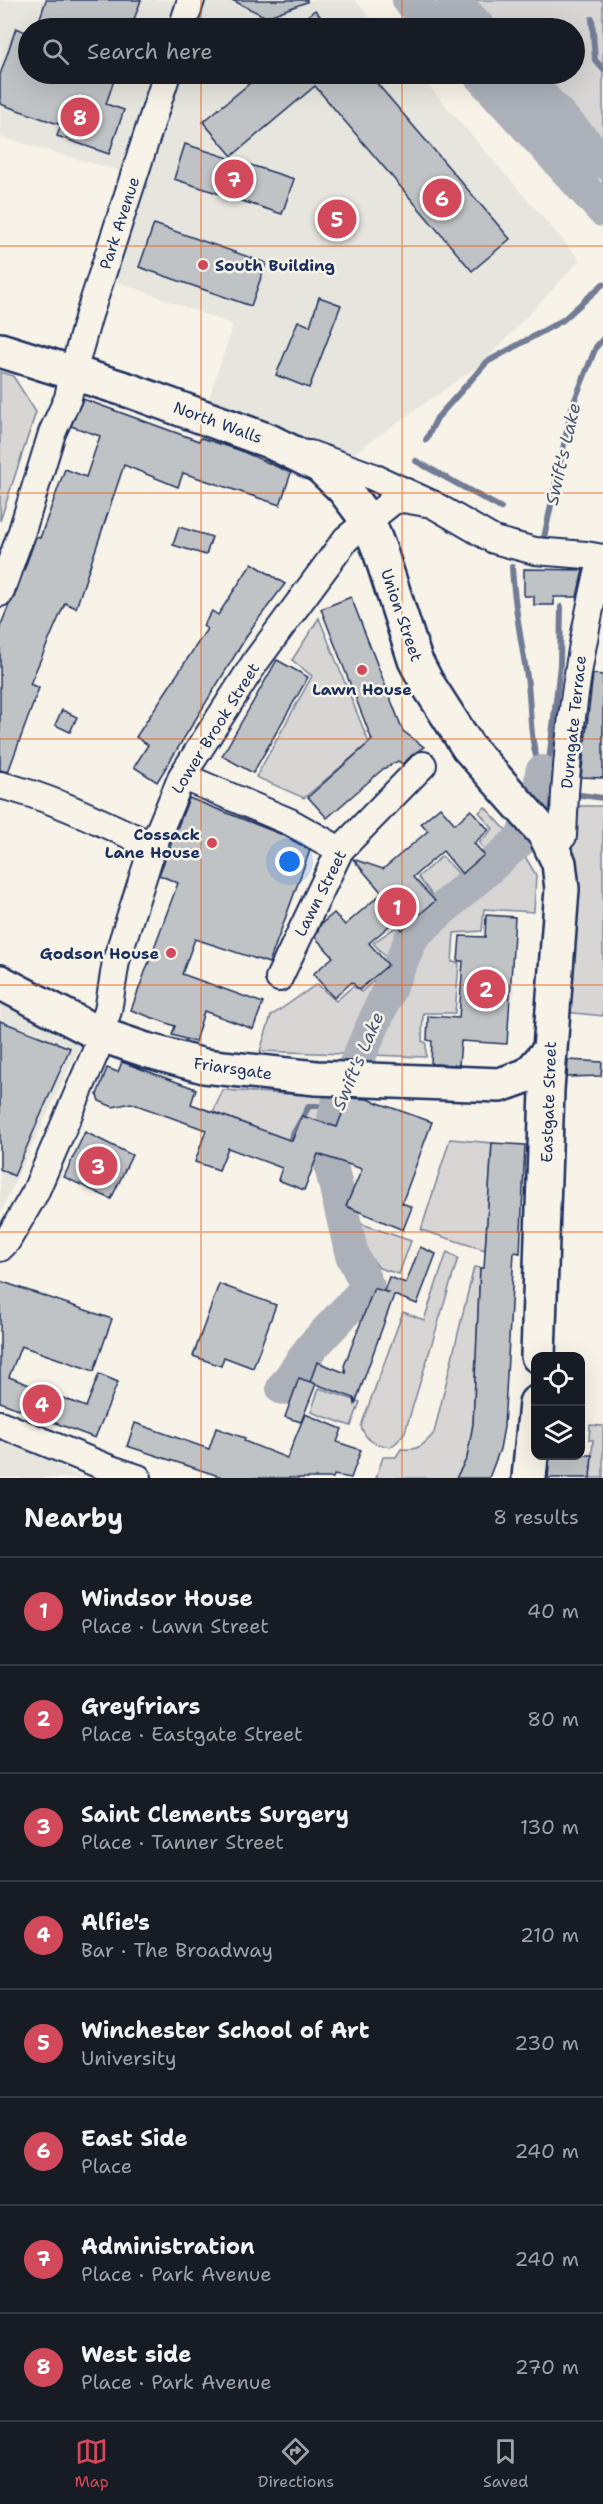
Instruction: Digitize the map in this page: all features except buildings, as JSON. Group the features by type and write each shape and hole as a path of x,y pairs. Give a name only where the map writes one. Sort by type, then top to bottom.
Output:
{"main road":[{"name":"North Walls","path":"0,350 131,391 288,450"},
{"name":"Union Street","path":"288,450 320,466 343,488 357,530 380,551 405,632 419,668 441,707 488,772 514,798 547,839"},
{"name":"Eastgate Street","path":"538,1352 549,1051 562,889 559,863 547,839"},
{"name":"Friarsgate","path":"0,982 99,1034 204,1066 316,1078 500,1085 528,1075 549,1051"},
{"name":"Friarsgate","path":"483,1084 510,1091 523,1099 537,1127 546,1157"},
{"path":"528,1478 536,1406"}],"street":[{"path":"185,18 191,0"},
{"name":"Park Avenue","path":"0,593 52,433 68,398 73,372 164,84"},
{"name":"North Walls","path":"288,450 314,454 362,472 432,504 494,540 535,551 603,558"},
{"name":"North Walls","path":"357,530 393,501 403,499 432,504"},
{"name":"Lower Brook Street","path":"0,1248 7,1241 35,1193 96,1051 99,1034 108,1011 116,961 153,846 182,776 256,661 357,530"},
{"name":"Durngate Terrace","path":"547,839 556,842 562,837 577,669 588,612 603,558"},
{"name":"Lawn Street","path":"279,978 340,850 423,765"},
{"path":"182,776 290,822 340,850"},
{"path":"0,785 32,792 153,846"},
{"path":"0,1424 134,1478"}],"shaded area":[{"path":"0,0 355,0 370,18 18,18 18,84 427,84 580,260 485,361 354,453 206,407 233,325 108,278 145,178 0,137"},
{"path":"409,0 603,0 603,210 488,84 585,84 585,18 426,18"},
{"path":"0,372 13,376 36,412 0,521"},
{"path":"319,618 369,743 304,798 256,777 312,676 292,660"},
{"path":"552,806 603,806 603,1016 565,1012"},
{"path":"485,807 516,841 536,875 534,912 484,909 482,931 454,933 452,962 459,963 455,1013 423,1013 422,1041 426,1043 426,1057 260,1051 271,1016 317,984 336,1001 353,986 361,992 392,964 373,943 396,927 402,933 436,900 418,877 442,856 460,875 488,854 479,843 493,829 479,812"},
{"path":"0,990 85,1035 0,1213"},
{"path":"223,1090 336,1097 329,1125 302,1116 292,1141 213,1112"},
{"path":"450,1139 492,1143 485,1250 421,1230"},
{"path":"356,1222 411,1241 399,1274 379,1268 362,1246"},
{"path":"447,1252 458,1258 405,1432 390,1447 376,1443 368,1439 361,1426 403,1312 424,1320"},
{"path":"474,1267 480,1268 473,1424 467,1458 456,1478 376,1478 383,1457 396,1457 401,1449 420,1446 434,1433"},
{"path":"319,1388 360,1402 351,1426 311,1412"},
{"path":"590,1425 603,1426 603,1478 590,1478 593,1440 589,1440"},
{"path":"0,1438 84,1478 0,1478"}],"waterway":[{"name":"Swift's Lake","path":"409,0 426,18"},
{"path":"453,0 470,18"},
{"path":"592,19 595,60 603,69"},
{"name":"Swift's Lake","path":"488,84 603,210"},
{"path":"530,84 603,162"},
{"path":"426,440 437,418 487,362 563,320 603,284"},
{"name":"Swift's Lake","path":"544,538 572,407 596,347 603,339"},
{"path":"416,461 501,508"},
{"path":"512,567 529,689 532,737 542,772"},
{"name":"Swift's Lake","path":"542,772 549,761 560,665 561,607"},
{"name":"Swift's Lake","path":"283,1388 312,1347 368,1287 352,1255 327,1149 337,1106 413,935 520,840 539,802 542,772"},
{"path":"542,790 550,791"},
{"path":"581,795 603,798"},
{"path":"291,1138 309,1106 337,1106"}],"place":[{"name":"West side","path":"80,117"},
{"name":"Administration","path":"234,179"},
{"name":"East Side","path":"442,198"},
{"name":"Winchester School of Art","path":"337,219"},
{"name":"South Building","path":"203,265"},
{"name":"Lawn House","path":"362,670"},
{"name":"Cossack Lane House","path":"212,843"},
{"name":"Windsor House","path":"397,907"},
{"name":"Godson House","path":"171,953"},
{"name":"Greyfriars","path":"486,989"},
{"name":"Saint Clements Surgery","path":"98,1166"},
{"name":"Alfie's","path":"42,1404"}]}
